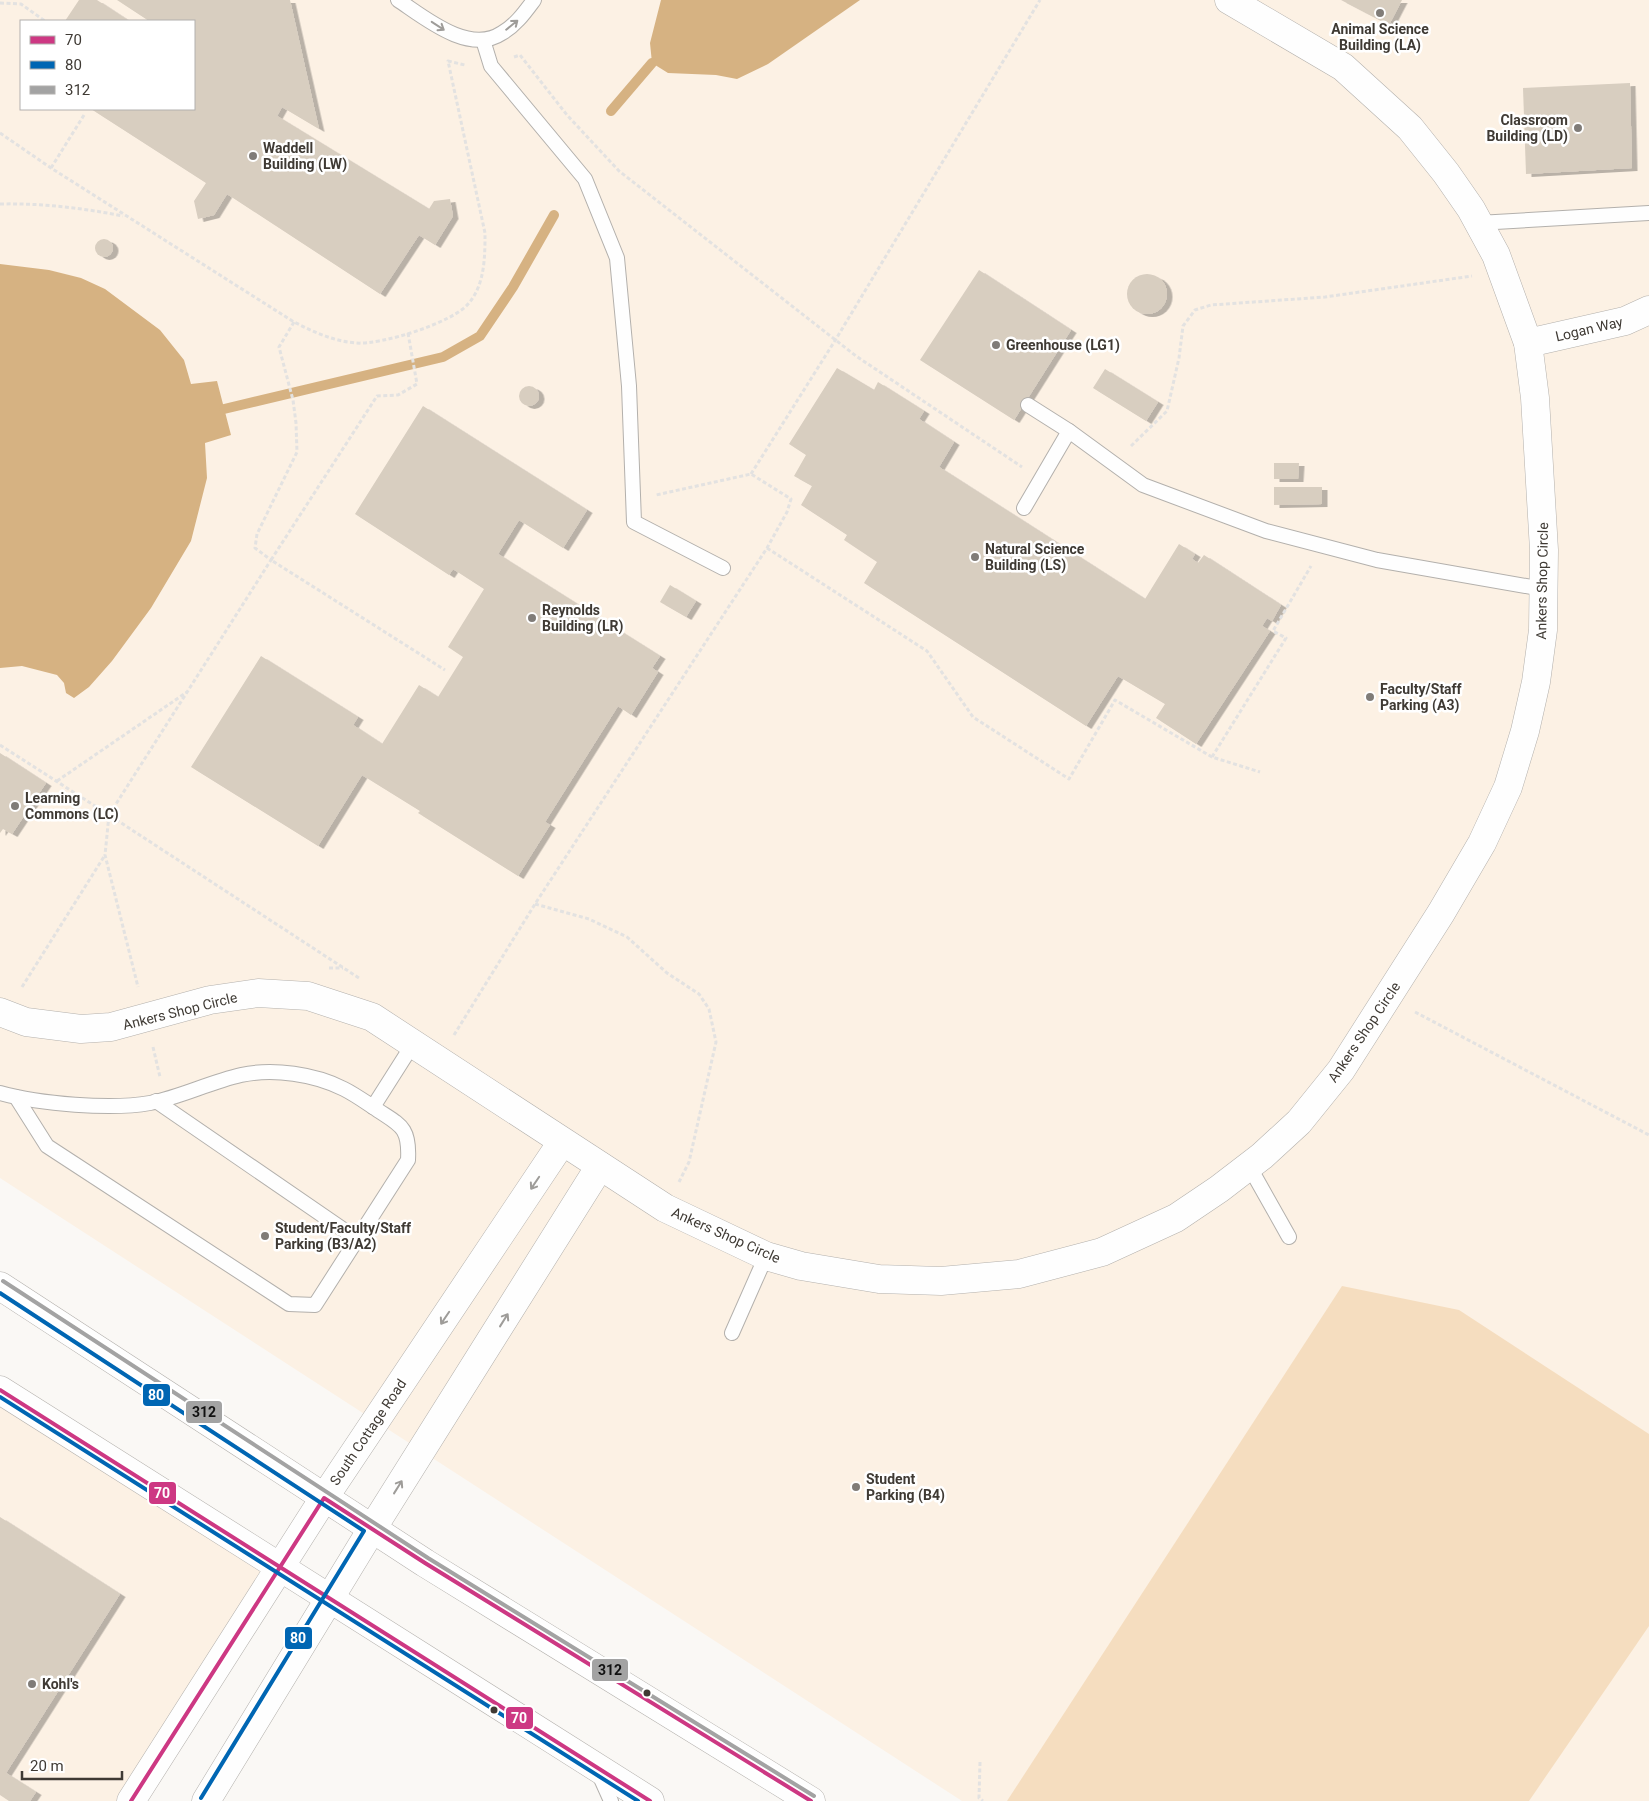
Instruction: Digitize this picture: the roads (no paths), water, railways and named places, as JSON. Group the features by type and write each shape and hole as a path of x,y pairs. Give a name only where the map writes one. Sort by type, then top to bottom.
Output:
{"street":[{"name":"Ankers Shop Circle","path":"0,1012 26,1022 52,1026 111,1027 210,1000 258,993 308,996 372,1017 664,1208 766,1256 802,1266 879,1279 941,1281 1019,1274 1102,1252 1176,1218 1219,1189 1262,1156 1299,1122 1341,1070 1441,913 1482,842 1508,787 1525,731 1536,682 1543,630 1544,550 1535,398 1528,343 1496,255 1478,223 1446,173 1410,128 1343,67 1229,0"},
{"name":"Logan Way","path":"1528,343 1625,321 1649,310"},
{"name":"South Cottage Road","path":"131,1801 324,1498 562,1142"},
{"path":"206,1801 372,1529 600,1166"},
{"path":"0,1286 434,1569 811,1801"},
{"path":"0,1390 650,1801"}],"lane":[{"path":"398,0 448,32 465,38 483,40 501,34 519,19 534,0"},
{"path":"483,40 491,66 584,180 617,258 629,386 634,522 723,568"},
{"path":"1478,223 1649,213"},
{"path":"1028,405 1069,431 1143,485 1266,531 1377,560 1543,589"},
{"path":"1024,508 1069,431"},
{"path":"373,1107 413,1044"},
{"path":"0,1093 64,1103 120,1106 156,1101 241,1075 272,1071 308,1077 344,1088 404,1128 409,1143 408,1160 315,1304 289,1304 47,1146 16,1097"},
{"path":"156,1101 357,1239"},
{"path":"1249,1166 1289,1237"},
{"path":"732,1333 766,1256"},
{"path":"596,1767 611,1801"}],"waterway":[{"path":"611,111 652,63"},
{"path":"224,409 443,357 480,336 513,287 554,215"}],"place":[{"name":"Animal Science Building (LA)","path":"1380,13"},
{"name":"Classroom Building (LD)","path":"1578,128"},
{"name":"Waddell Building (LW)","path":"253,156"},
{"name":"Greenhouse (LG1)","path":"996,345"},
{"name":"Natural Science Building (LS)","path":"975,557"},
{"name":"Reynolds Building (LR)","path":"532,618"},
{"name":"Faculty/Staff Parking (A3)","path":"1370,697"},
{"name":"Learning Commons (LC)","path":"15,806"},
{"name":"Student/Faculty/Staff Parking (B3/A2)","path":"265,1236"},
{"name":"Student Parking (B4)","path":"856,1487"},
{"name":"Kohl's","path":"32,1684"}]}
